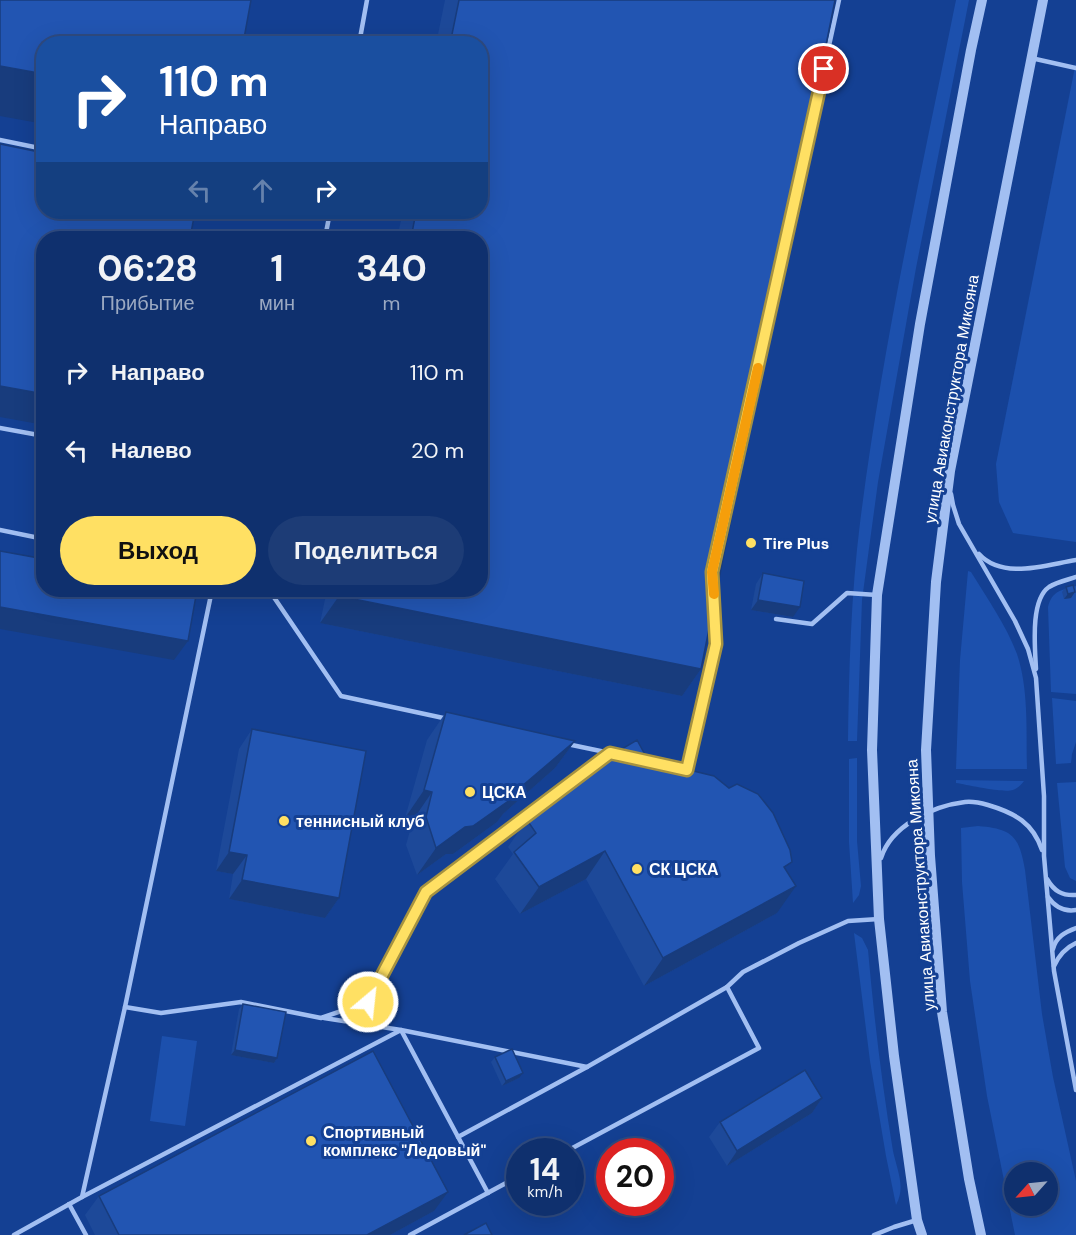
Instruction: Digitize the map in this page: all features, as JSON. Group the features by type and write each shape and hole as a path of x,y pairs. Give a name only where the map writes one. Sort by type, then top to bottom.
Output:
{"street":[{"path":"922,1235 917,1220 894,1056 876,879 872,750 877,595 920,324 982,0"},
{"name":"улица Авиаконструктора Микояна","path":"981,1235 969,1179 942,1012 930,856 926,750 936,582 950,471 1043,0"}],"lane":[{"path":"360,36 367,0"},
{"path":"795,198 839,0"},
{"path":"1031,58 1076,68"},
{"path":"0,140 36,147"},
{"path":"0,428 36,435"},
{"path":"950,471 950,488 959,524 1015,621 1028,649 1036,678"},
{"path":"0,530 36,537"},
{"path":"973,549 993,565 1005,569 1020,569 1076,560"},
{"path":"1076,577 1047,588 1040,597 1035,631 1044,796 1044,856 1052,955 1076,1090"},
{"path":"776,619 812,624 847,592 877,595"},
{"path":"676,768 687,770 716,644 714,593"},
{"path":"82,1197 212,597"},
{"path":"274,597 341,696 458,721"},
{"path":"563,743 621,756"},
{"path":"582,774 610,753"},
{"path":"321,1018 368,1002 426,892 546,802"},
{"path":"876,879 884,847 895,834 912,821 928,813 967,802 998,808 1014,815 1028,825 1038,840 1044,856"},
{"path":"1045,871 1046,878 1053,889 1063,895 1076,895"},
{"path":"1047,893 1050,901 1061,909 1076,910"},
{"path":"458,1137 587,1067 727,987 743,972 799,943 848,921 879,919"},
{"path":"1052,955 1053,945 1060,936 1076,928"},
{"path":"1054,971 1059,956 1076,943"},
{"path":"584,1142 759,1048 727,987"},
{"path":"124,1006 161,1013 241,1002 321,1018 401,1030 587,1067"},
{"path":"14,1235 401,1030"},
{"path":"401,1030 488,1193"},
{"path":"410,1235 506,1183"},
{"path":"69,1204 86,1235"},
{"path":"874,1235 917,1220"}],"shaded area":[{"path":"956,0 969,0 916,268 878,482 862,600 857,741 848,741 854,577 869,457 903,261"},
{"path":"1076,62 1076,542 1013,533 999,502 996,464"},
{"path":"968,571 971,572 996,612 1017,654 1025,696 1027,769 956,769 960,660"},
{"path":"1076,586 1076,694 1051,692 1048,607 1055,594"},
{"path":"1052,698 1076,701 1076,742 1071,763 1056,764"},
{"path":"857,758 857,841 861,886 859,895 853,903 849,842 849,759"},
{"path":"956,780 1024,781 1013,790 1008,791 956,783"},
{"path":"1076,782 1076,881 1070,878 1065,867 1057,783"},
{"path":"978,826 999,829 1007,832 1017,842 1025,870 1042,1014 1076,1181 1076,1235 1015,1235 1011,1216 1058,1216 1058,1162 1004,1162 1004,1180 987,1096 970,981 962,882 961,828"},
{"path":"854,933 862,938 868,950 882,1076 900,1185 896,1205 870,1061"},
{"path":"162,1036 197,1041 185,1126 150,1121"}],"building":[{"path":"0,0 251,0 244,36 36,36 36,73 0,66"},
{"path":"459,0 835,0 701,669 344,597 488,597 488,231 412,231 415,219 488,219 488,36 452,36"},
{"path":"0,144 36,151 36,219 194,219 191,231 36,231 36,393 0,386"},
{"path":"0,551 36,558 36,597 196,597 188,641 0,607"},
{"path":"763,573 804,581 800,607 758,600"},
{"path":"1073,585 1075,592 1068,594 1066,587"},
{"name":"ЦСКА","path":"446,712 575,741 521,787 517,795 473,826 465,827 436,848 426,817 432,792 424,790"},
{"name":"теннисный клуб","path":"252,729 366,751 339,898 242,880 247,855 229,852"},
{"name":"СК ЦСКА","path":"637,740 648,760 714,776 729,788 737,784 758,794 773,813 790,850 792,862 784,867 796,886 663,958 605,851 539,887 514,852 536,833 527,820 550,806 544,795"},
{"path":"243,1004 286,1012 277,1058 235,1050"},
{"path":"512,1049 523,1073 506,1081 495,1057"},
{"name":"Спортивный комплекс \"Ледовый\"","path":"373,1051 448,1192 367,1235 119,1235 99,1196"},
{"path":"805,1070 822,1098 737,1151 720,1122"},
{"path":"486,1223 492,1235 464,1235"}],"slow traffic":[{"path":"714,594 712,572 758,368"}],"place":[{"name":"Tire Plus","path":"751,543"},
{"name":"ЦСКА","path":"470,792"},
{"name":"теннисный клуб","path":"284,821"},
{"name":"СК ЦСКА","path":"637,869"},
{"name":"Спортивный комплекс \"Ледовый\"","path":"311,1141"}],"route":[{"path":"368,1002 426,892 610,753 687,770 716,644 712,572 824,69"}]}
